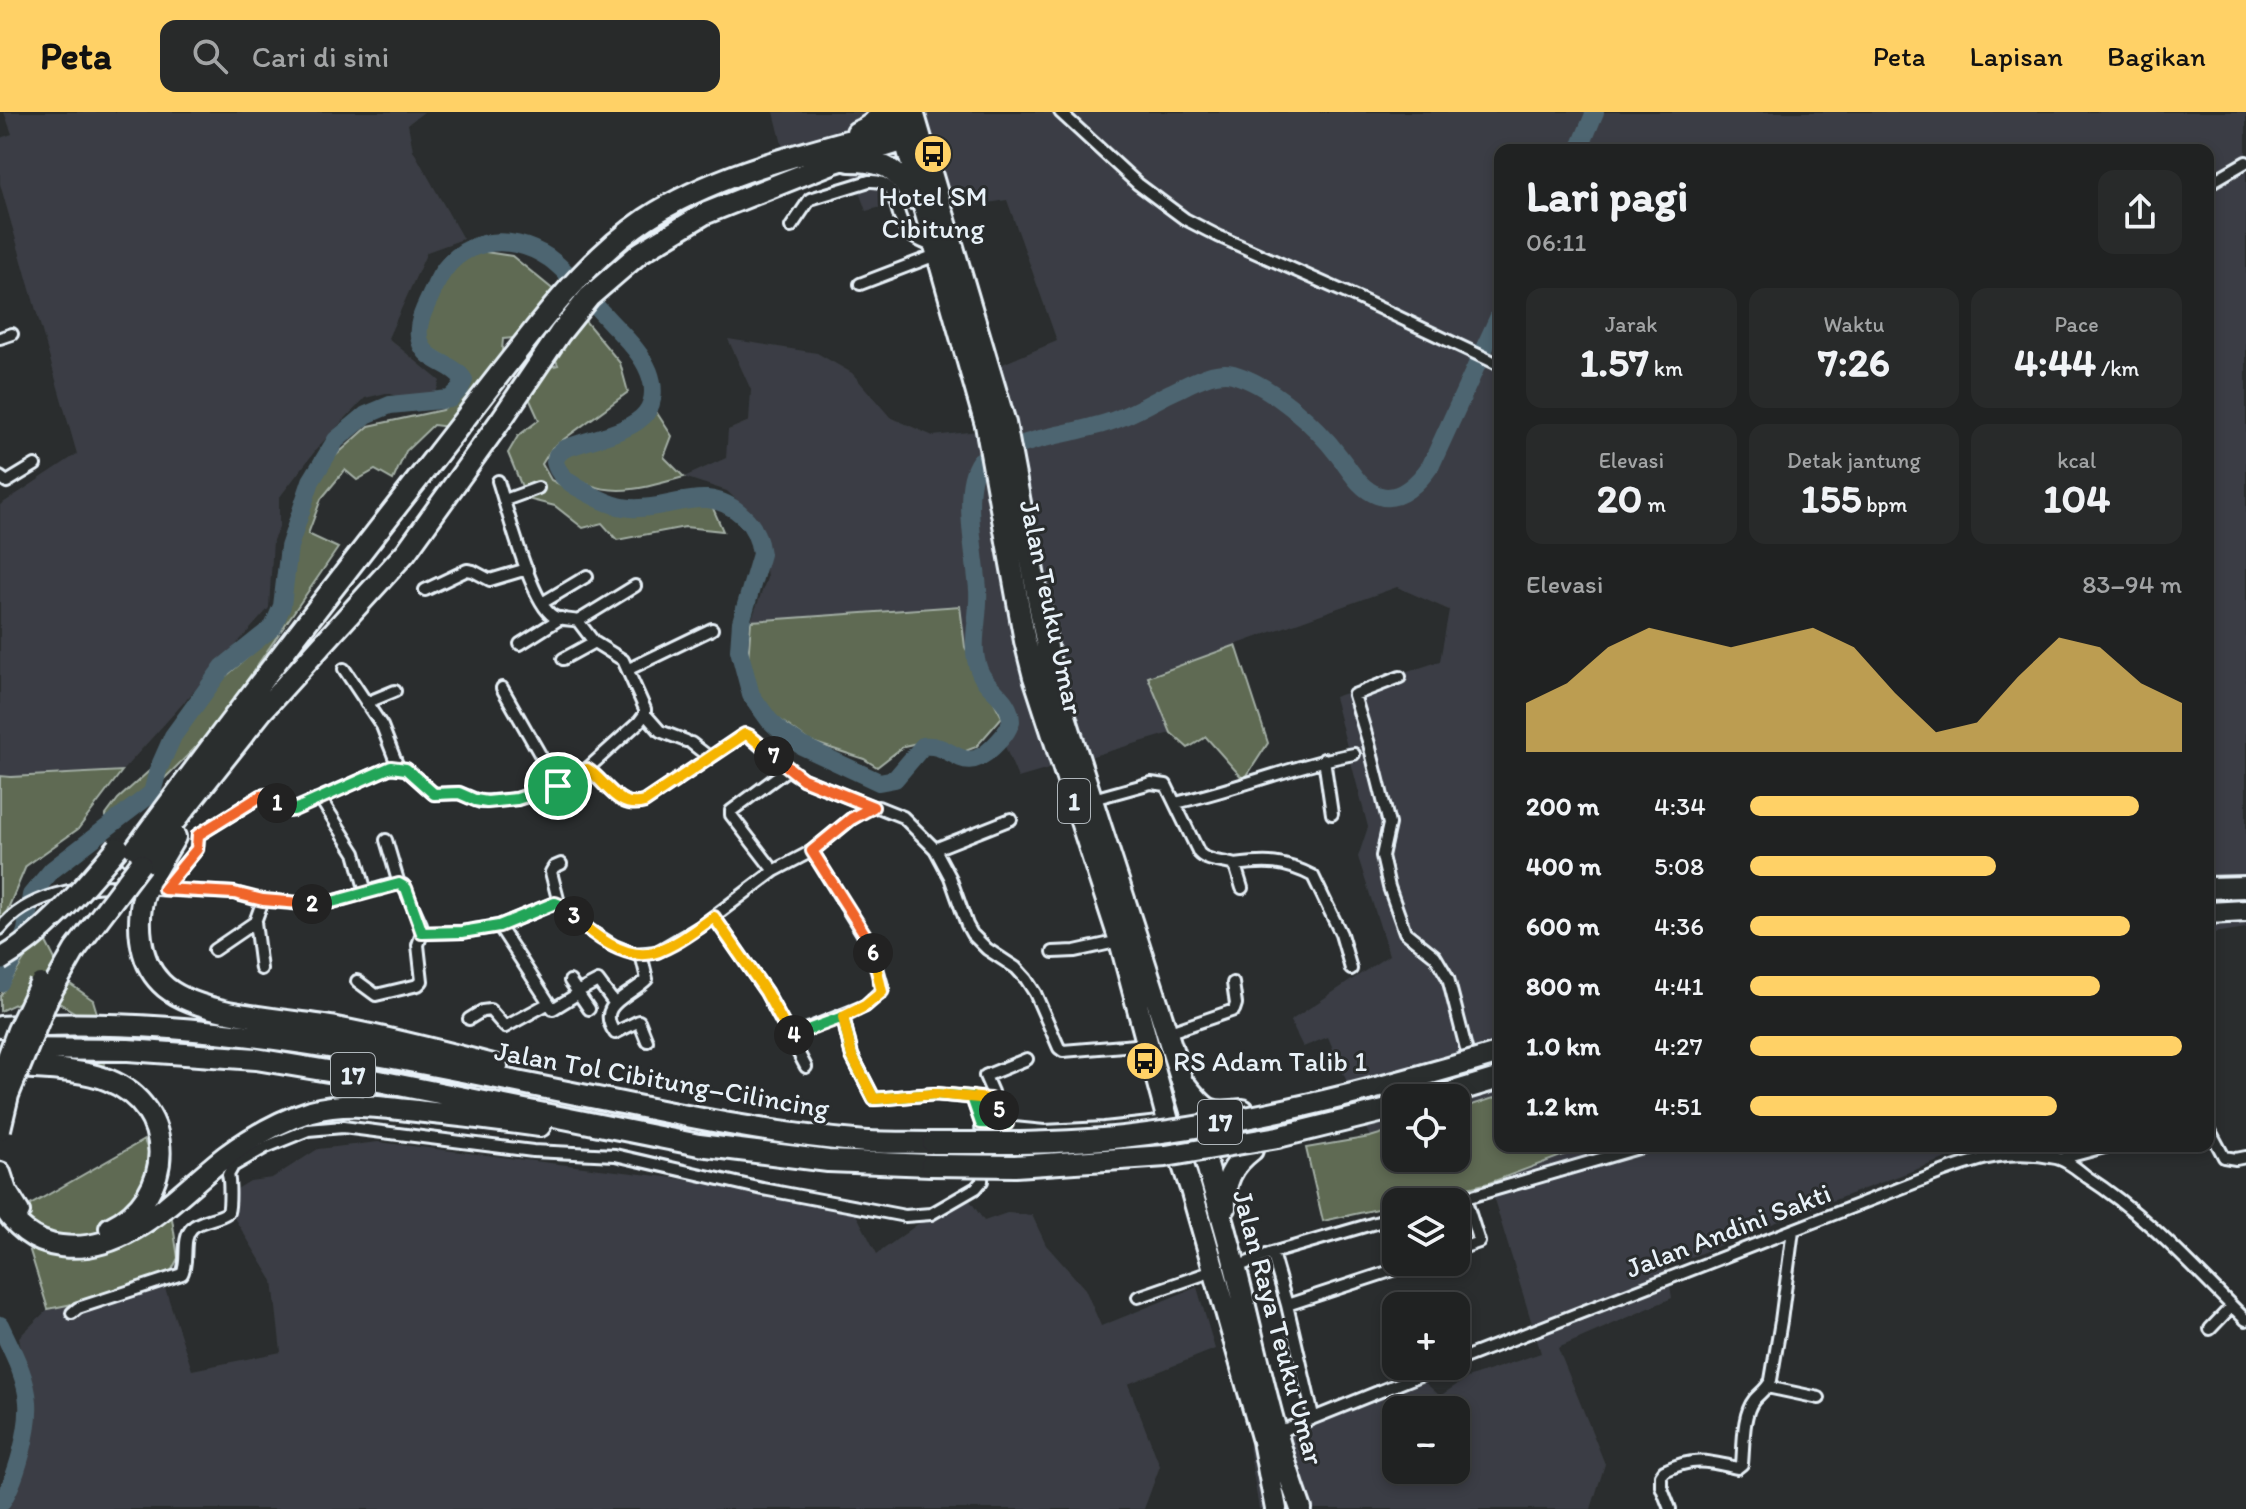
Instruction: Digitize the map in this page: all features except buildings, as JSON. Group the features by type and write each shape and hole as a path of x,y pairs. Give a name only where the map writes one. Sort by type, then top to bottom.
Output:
{"highway":[{"path":"0,1079 38,987 67,941 205,754 544,318 592,262 632,229 682,198 719,182 834,153 868,127 881,112"},
{"path":"0,960 44,929 75,897 130,855 226,755 406,552 560,333 589,297 641,252 693,219 834,153 908,125"},
{"name":"1","path":"908,125 933,245 995,424"},
{"name":"1","path":"908,125 995,424"},
{"path":"834,153 873,161 895,172 903,181 933,245"},
{"name":"Jalan Teuku Umar","path":"995,424 1051,668 1093,799 1120,941 1180,1158"},
{"name":"Jalan Teuku Umar","path":"1006,476 1025,641 1034,677 1167,1033 1204,1159"},
{"path":"226,755 155,870 144,894 140,920 143,952 155,977 168,989 221,1010 338,1028 494,1065 679,1115"},
{"path":"0,1129 8,1095 48,997 130,855"},
{"path":"2214,888 2246,887"},
{"path":"2214,913 2246,911"},
{"name":"Jalan Tol Cibitung–Cilincing","path":"9,1026 119,1024 255,1036 329,1046 760,1129 856,1141 933,1143 1103,1139 1183,1129 1359,1093 1494,1055"},
{"name":"Jalan Tol Cibitung–Cilincing","path":"1,1054 128,1050 256,1059 699,1145 828,1161 1015,1166 1166,1156 1278,1137 1382,1111"},
{"path":"0,1173 15,1206 40,1229 70,1237 109,1235 146,1197 156,1180 160,1162 160,1146 153,1121 145,1107 127,1090 100,1077 1,1054"},
{"path":"1470,1087 1494,1080"},
{"path":"1183,1083 1205,1108 1219,1113 1251,1110"},
{"path":"0,1201 22,1229 49,1244 76,1248 141,1225 228,1155 274,1124 314,1110 348,1105 699,1145"},
{"path":"1180,1158 1193,1119"},
{"path":"1225,1229 1226,1186 1230,1173 1252,1150"},
{"name":"Jalan Raya Teuku Umar","path":"1180,1158 1263,1441 1276,1509"},
{"name":"Jalan Raya Teuku Umar","path":"1204,1159 1225,1229 1276,1433 1301,1509"}],"street":[{"path":"1060,112 1138,184 1185,219 1494,363"},
{"path":"2214,181 2246,162"},
{"path":"791,227 810,199 879,180 893,193 906,231 915,239 933,245"},
{"path":"860,284 933,245"},
{"path":"0,338 12,334"},
{"path":"0,477 4,482 9,482 35,465"},
{"path":"498,481 527,569 542,603 551,615 578,621 635,586"},
{"path":"505,500 538,488"},
{"path":"425,590 467,570 490,580 527,569"},
{"path":"542,603 587,576"},
{"path":"520,644 561,618"},
{"path":"578,621 594,642 619,656 629,669 645,714 660,731 689,742 709,757"},
{"path":"629,669 712,629"},
{"path":"563,659 594,642"},
{"path":"344,669 382,726 398,767"},
{"path":"1400,677 1354,695 1389,824 1382,856 1405,932 1435,956 1448,978 1470,1064"},
{"path":"502,688 558,786"},
{"path":"366,703 395,691"},
{"path":"357,981 376,995 418,985 422,981 418,945 422,933 406,888 399,884 304,904 263,900 234,893 161,889 197,849 198,835 261,796 268,795 290,811 383,770 398,767 406,769 434,794 459,793 481,802 517,799 558,786 587,769 645,714"},
{"path":"587,769 622,801 636,804 644,802 709,757 748,735 788,769 817,786 903,817 935,849 950,877 972,934 1026,979 1059,1048 1067,1052 1148,1044"},
{"path":"1175,803 1212,795 1324,759 1354,754"},
{"path":"1324,759 1332,814"},
{"path":"774,871 731,811 788,769"},
{"path":"1093,799 1131,787 1158,783 1166,785 1202,857 1235,865 1266,861 1287,864 1313,876 1341,934 1351,969"},
{"path":"320,798 355,853 366,892"},
{"path":"561,864 551,872 559,903 589,930 614,946 641,954 657,952 683,938 774,871 812,851 851,819 873,807"},
{"path":"935,849 1011,819"},
{"path":"386,840 399,884"},
{"path":"790,1036 865,1006 883,989 871,947 812,851"},
{"path":"1235,865 1242,888"},
{"path":"0,929 14,913 42,900 90,888 137,886"},
{"path":"261,969 255,922 263,900"},
{"path":"422,933 462,932 499,926 559,903"},
{"path":"714,917 766,992 806,1067"},
{"path":"214,950 255,922"},
{"path":"499,926 553,1009 598,981 615,1004"},
{"path":"1053,952 1075,951 1120,941"},
{"path":"641,954 646,981 615,1004 608,1024 614,1033 639,1021 647,1041"},
{"path":"570,981 589,1009"},
{"path":"1167,1033 1234,1010 1236,995 1233,983"},
{"path":"469,1019 490,1010 505,1027 549,1003"},
{"path":"843,1017 852,1056 874,1099 935,1094 990,1099 1007,1124 1014,1128 1044,1131 1168,1121"},
{"path":"990,1099 992,1092 985,1076 1027,1059"},
{"path":"72,1313 78,1308 179,1276 185,1269 191,1229 228,1212 228,1175 233,1166 266,1147 308,1130 343,1127 533,1151 615,1155 763,1189 905,1216 931,1214 976,1188 982,1181 981,1123 972,1097"},
{"path":"981,1123 1007,1124"},
{"path":"2214,1138 2224,1157 2246,1157"},
{"path":"1470,1197 1624,1152"},
{"path":"2060,1159 2086,1152"},
{"name":"Jalan Andini Sakti","path":"1470,1356 1792,1237 1942,1172 1993,1155 2022,1153 2060,1159 2111,1192 2146,1220 2244,1316"},
{"path":"1470,1214 1479,1242 1470,1245"},
{"path":"1234,1268 1272,1253 1382,1221"},
{"path":"1670,1509 1661,1486 1661,1475 1671,1468 1696,1461 1740,1466 1749,1409 1771,1380 1792,1237"},
{"path":"1272,1253 1313,1416"},
{"path":"1138,1297 1213,1271"},
{"path":"1287,1305 1382,1274"},
{"path":"2210,1329 2232,1306"},
{"path":"1276,1433 1407,1380"},
{"path":"1767,1387 1819,1398"}],"shaded area":[{"path":"4,112 424,112 408,124 413,150 463,239 427,252 388,338 440,381 435,395 414,401 386,393 365,398 319,446 279,498 279,528 273,540 269,608 122,771 0,776 0,505 77,454 0,184 0,138 12,134"},
{"path":"774,112 2246,112 2246,928 2214,933 2214,144 1494,144 1494,1098 1470,1106 1470,1084 1382,1084 1382,1133 1370,1137 1328,1037 1303,1047 1290,1021 1389,955 1358,857 1368,827 1334,697 1440,661 1449,610 1397,587 1148,676 1171,733 1018,778 1002,739 1002,717 965,647 960,606 751,621 767,578 764,550 747,510 727,491 684,477 726,458 728,430 749,421 751,390 728,339 817,353 852,373 890,417 933,436 1005,428 993,368 1057,341 1007,200 938,211 931,194 866,211 847,159 790,177"},
{"path":"378,1142 848,1199 877,1254 937,1210 969,1199 984,1221 1007,1213 1032,1215 1046,1245 1085,1289 1101,1326 1197,1287 1215,1349 1128,1384 1160,1466 1144,1509 6,1509 12,1500 30,1409 19,1337 48,1309 164,1285 192,1370 281,1352 273,1281 222,1198 250,1181 272,1178 318,1149"},
{"path":"1571,1152 1972,1152 1944,1159 1789,1217 1667,1267 1672,1298 1558,1348 1605,1464 1591,1509 1259,1509 1249,1447 1418,1380 1440,1396 1464,1380 1470,1380 1470,1377 1541,1353 1489,1183"}],"green space":[{"path":"472,250 512,256 572,305 620,363 628,392 552,448 542,464 551,480 602,506 695,499 712,506 723,531 685,527 617,540 602,523 583,528 555,506 527,499 508,453 518,436 539,420 520,378 558,365 545,335 503,339 498,395 467,429 433,425 406,451 393,480 375,470 357,480 345,470 321,499 308,534 338,548 212,731 106,833 106,815 118,799 158,763 217,684 274,634 286,599 290,526 315,474 369,426 442,410 456,399 461,380 455,362 423,343 418,320 439,267 454,256"},
{"path":"655,410 672,436 664,457 684,477 621,490 591,486 561,469 561,453 581,442 624,429"},
{"path":"960,606 965,647 1002,717 976,747 958,754 926,741 904,746 877,767 864,759 809,741 768,711 747,675 751,621"},
{"path":"1236,645 1268,743 1244,780 1206,737 1188,748 1171,733 1148,677"},
{"path":"122,771 78,829 26,866 0,921 0,776"},
{"path":"29,916 66,981 93,1000 103,1033 105,1070 77,1078 74,1012 41,992 0,1011 0,996 26,957"},
{"path":"1494,1098 1494,1152 1572,1152 1468,1188 1382,1188 1382,1208 1323,1221 1306,1148 1382,1133 1382,1172 1470,1172 1470,1106"},
{"path":"144,1140 171,1212 178,1258 164,1285 48,1309 18,1212"}],"waterway":[{"path":"1582,144 1595,112"},
{"path":"0,983 26,931 31,895 52,870 152,793 173,736 223,667 273,627 282,606 289,547 311,481 336,440 366,415 390,405 450,399 460,389 464,380 453,369 428,354 420,341 419,327 426,305 445,269 470,248 501,242 517,244 549,258 635,349 652,382 653,393 646,413 630,426 564,449 555,462 559,472 579,489 619,506 646,508 688,500 715,500 743,516 755,533 761,554 741,622 739,650 751,695 769,720 802,746 879,782 895,779 923,746 933,746 965,759 982,756 1001,738 1011,721 1007,706 982,677 976,660 978,590 970,505 974,473 980,461 1028,442 1117,419 1201,379 1225,373 1248,379 1292,408 1329,444 1365,488 1385,497 1401,494 1415,484 1431,465 1494,327"},
{"path":"0,1325 17,1362 28,1402 24,1440 16,1469 0,1504"}],"place":[{"name":"Hotel SM Cibitung","path":"933,154"},
{"name":"RS Adam Talib 1","path":"1145,1061"}],"route":[{"path":"558,786 517,799 481,802 459,793 434,794 406,769 391,767 290,811 264,794 198,835 197,849 164,889 234,893 263,900 304,904 332,902 399,884 406,888 422,933 462,932 499,926 559,903 589,930 614,946 635,954 657,952 714,917 766,992 790,1036 843,1017 852,1056 874,1099 935,1094 972,1097 981,1123 1007,1124 990,1099 956,1095 935,1094 874,1099 868,1089 852,1056 843,1017 865,1006 883,989 864,933 812,851 851,819 873,807 803,779 745,734 644,802 630,804 622,801 587,769 558,786"}]}
